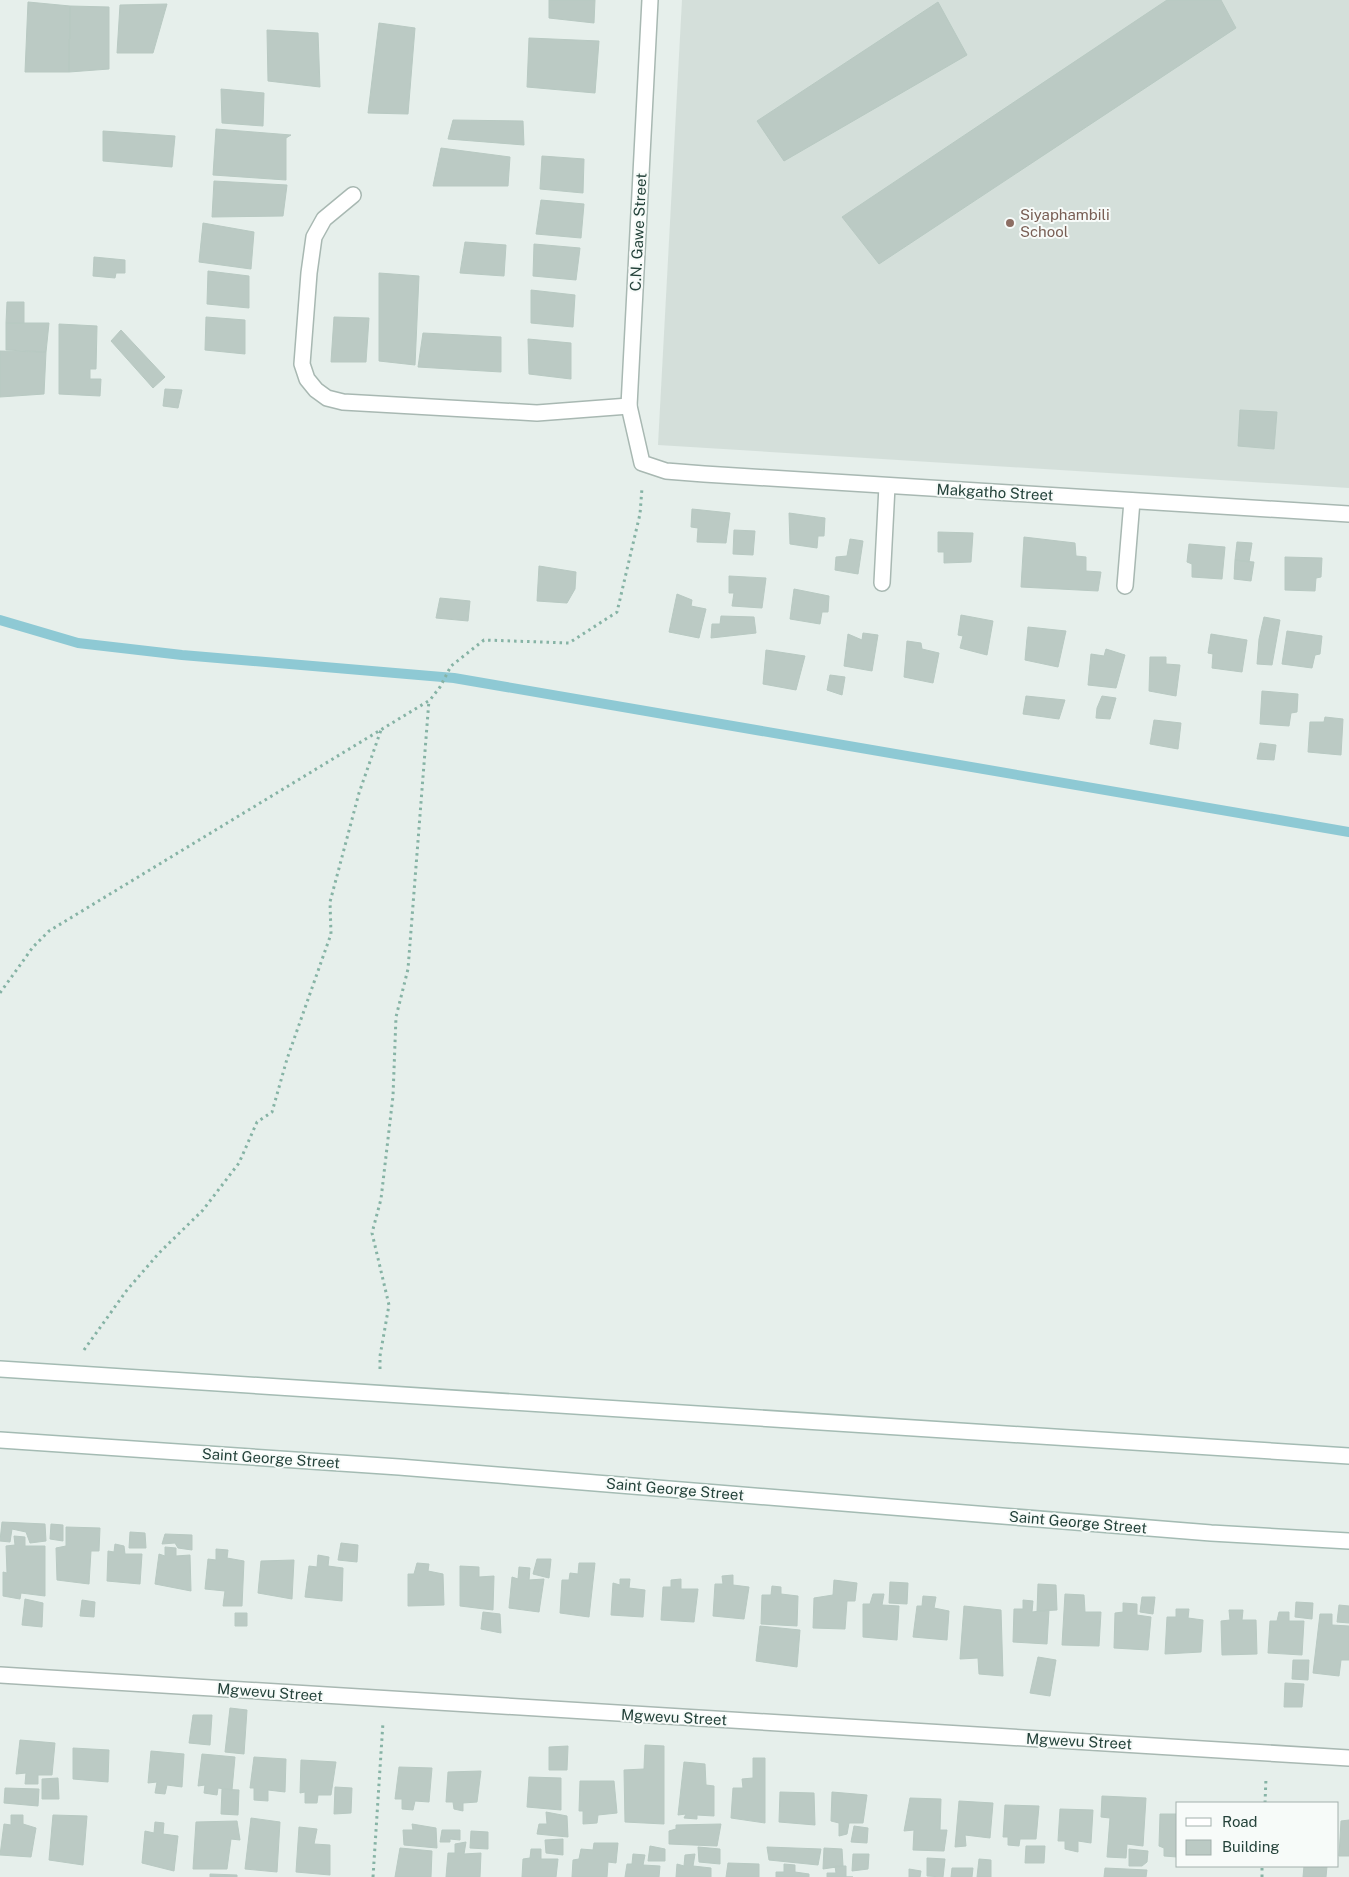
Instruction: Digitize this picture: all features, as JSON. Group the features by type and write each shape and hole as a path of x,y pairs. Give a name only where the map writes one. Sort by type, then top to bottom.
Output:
{"main road":[{"name":"C.N. Gawe Street","path":"642,464 629,406 650,0"},
{"path":"353,196 324,219 314,237 309,273 302,364 307,379 316,390 327,398 343,402 536,413 629,406"},
{"name":"Makgatho Street","path":"642,464 666,471 704,474 1349,514"},
{"path":"882,583 887,486"},
{"path":"1125,586 1132,501"},
{"path":"0,1369 1349,1456"},
{"name":"Saint George Street","path":"0,1440 399,1467 1201,1532 1349,1541"},
{"name":"Mgwevu Street","path":"0,1675 1349,1758"}],"path":[{"path":"0,993 33,947 48,930 430,700 440,687 451,666 484,640 569,643 617,612 640,514"},
{"path":"381,1393 380,1356 389,1305 372,1234 381,1199 393,1096 396,1017 408,968 430,700"},
{"path":"67,1373 127,1290 159,1252 203,1210 239,1163 257,1122 272,1112 287,1060 331,934 330,902 359,793 381,729"},
{"path":"373,1877 384,1699"}],"shaded area":[{"name":"Siyaphambili School","path":"682,0 1349,0 1349,488 658,445"}],"building":[{"path":"549,0 595,0 594,23 549,18"},
{"path":"1167,0 1221,0 1236,28 879,264 842,217"},
{"path":"28,2 70,6 69,72 25,72"},
{"path":"938,2 967,55 784,161 757,121"},
{"path":"167,4 153,53 117,53 120,5"},
{"path":"70,6 109,7 109,69 69,72"},
{"path":"379,23 415,28 408,114 368,113"},
{"path":"267,30 318,33 320,87 268,81"},
{"path":"529,38 599,41 595,93 527,87"},
{"path":"221,89 264,93 263,126 222,123"},
{"path":"453,120 523,121 524,145 448,139"},
{"path":"216,129 291,135 286,138 286,180 213,175"},
{"path":"103,131 175,136 172,167 103,161"},
{"path":"441,148 510,157 508,186 433,186"},
{"path":"542,156 584,159 583,193 540,189"},
{"path":"214,181 287,185 283,216 212,217"},
{"path":"541,200 584,204 581,238 536,234"},
{"path":"203,223 254,232 251,269 199,262"},
{"path":"465,242 506,245 504,276 460,273"},
{"path":"534,244 580,248 576,280 533,276"},
{"path":"94,257 125,260 125,273 116,273 115,278 93,276"},
{"path":"208,271 249,276 249,308 207,304"},
{"path":"379,273 419,276 415,365 379,361"},
{"path":"531,290 575,295 573,327 531,323"},
{"path":"7,302 24,302 24,323 6,323"},
{"path":"206,317 245,320 245,354 205,350"},
{"path":"334,317 369,318 366,362 331,362"},
{"path":"6,323 49,323 46,352 6,350"},
{"path":"59,324 97,326 96,369 90,369 90,379 101,379 100,396 59,394"},
{"path":"121,330 165,377 153,388 111,341"},
{"path":"423,333 501,337 501,372 418,367"},
{"path":"528,339 571,343 571,379 529,374"},
{"path":"0,351 46,352 44,394 0,397"},
{"path":"165,389 182,390 178,408 163,406"},
{"path":"1240,410 1277,412 1274,449 1238,446"},
{"path":"692,509 730,513 726,543 697,542 698,528 691,527"},
{"path":"789,513 825,518 824,536 818,536 817,548 790,544"},
{"path":"734,530 755,531 753,555 733,554"},
{"path":"938,532 973,533 971,562 944,563 944,552 938,552"},
{"path":"1024,537 1075,543 1076,556 1086,557 1086,571 1101,572 1098,591 1021,587"},
{"path":"850,539 863,541 858,574 835,570 836,557 847,556"},
{"path":"1237,542 1252,543 1249,562 1235,560"},
{"path":"1189,544 1225,547 1222,579 1192,577 1192,564 1187,562"},
{"path":"1285,557 1322,558 1321,577 1316,578 1315,591 1285,590"},
{"path":"1235,560 1254,562 1251,581 1234,579"},
{"path":"539,566 576,572 575,589 567,603 537,601"},
{"path":"729,576 766,578 762,608 732,606 734,593 729,593"},
{"path":"794,589 829,596 828,612 822,612 820,624 790,619"},
{"path":"677,594 692,600 691,606 706,609 699,638 669,632"},
{"path":"440,598 470,601 468,621 436,618"},
{"path":"961,615 993,621 987,655 960,648 963,636 958,635"},
{"path":"721,616 754,617 756,633 711,638 712,624 720,624"},
{"path":"1264,617 1280,620 1272,665 1257,664 1259,639"},
{"path":"1028,627 1066,631 1058,667 1025,660"},
{"path":"1287,631 1322,636 1320,654 1315,655 1312,668 1282,664"},
{"path":"863,633 878,635 872,671 844,666 848,634 862,640"},
{"path":"1211,634 1247,640 1242,672 1212,668 1213,654 1208,653"},
{"path":"907,641 921,643 922,649 939,653 933,683 904,677"},
{"path":"1106,649 1125,655 1116,688 1088,685 1091,654 1104,656"},
{"path":"766,650 805,656 796,690 763,684"},
{"path":"1150,657 1166,657 1166,664 1180,665 1176,696 1149,691"},
{"path":"830,675 845,677 842,695 827,690"},
{"path":"1262,691 1298,694 1297,712 1291,713 1289,726 1260,724"},
{"path":"1026,696 1065,700 1059,719 1023,714"},
{"path":"1102,696 1116,698 1110,719 1096,718 1097,708"},
{"path":"1325,717 1343,719 1341,755 1308,752 1310,722 1324,722"},
{"path":"1154,720 1181,723 1178,749 1150,744"},
{"path":"1260,743 1276,745 1274,760 1257,759"},
{"path":"2,1522 45,1524 46,1541 30,1543 26,1532 12,1529 10,1542 0,1541"},
{"path":"51,1524 63,1525 63,1541 50,1539"},
{"path":"66,1527 100,1528 99,1551 91,1551 89,1584 57,1580 56,1548 66,1546"},
{"path":"130,1532 145,1533 146,1548 129,1548"},
{"path":"165,1534 192,1535 192,1550 178,1548 175,1543 162,1544"},
{"path":"14,1536 25,1537 25,1546 45,1546 45,1596 21,1593 20,1599 3,1596 3,1572 7,1573 6,1546 15,1545"},
{"path":"341,1543 358,1545 357,1562 338,1560"},
{"path":"115,1544 124,1546 125,1554 142,1554 140,1584 107,1581 108,1551 114,1552"},
{"path":"165,1547 176,1548 176,1556 190,1555 191,1591 155,1584 159,1554 165,1556"},
{"path":"216,1549 228,1550 227,1558 244,1561 242,1606 223,1606 225,1591 205,1589 208,1559 216,1560"},
{"path":"318,1555 329,1557 328,1566 343,1568 342,1601 305,1597 309,1566 317,1567"},
{"path":"537,1559 551,1559 549,1578 533,1574"},
{"path":"294,1560 292,1599 258,1593 261,1561"},
{"path":"417,1563 429,1564 428,1571 443,1574 444,1605 408,1606 408,1574 414,1574"},
{"path":"579,1563 595,1563 589,1617 560,1613 562,1580 569,1580 570,1573 578,1574"},
{"path":"460,1566 479,1567 479,1577 494,1576 493,1610 460,1606"},
{"path":"519,1567 530,1568 529,1580 544,1579 539,1612 509,1608 512,1577 518,1579"},
{"path":"733,1575 733,1585 749,1587 744,1619 713,1616 715,1584 723,1584 722,1576"},
{"path":"620,1579 630,1579 629,1588 645,1590 643,1617 611,1615 613,1583 620,1585"},
{"path":"681,1579 681,1589 698,1589 694,1622 661,1620 663,1587 671,1587 671,1580"},
{"path":"834,1580 857,1583 855,1601 847,1601 845,1629 813,1628 814,1598 833,1595"},
{"path":"890,1582 908,1583 907,1604 889,1603"},
{"path":"1038,1584 1056,1585 1057,1610 1037,1611"},
{"path":"772,1586 781,1587 781,1594 798,1596 797,1626 761,1624 762,1595 771,1595"},
{"path":"873,1594 884,1594 882,1605 899,1606 897,1640 863,1637 863,1604 870,1604"},
{"path":"1065,1594 1084,1595 1085,1612 1101,1612 1099,1646 1062,1645"},
{"path":"923,1596 936,1597 934,1608 949,1611 947,1640 913,1637 917,1606 922,1606"},
{"path":"1142,1597 1155,1597 1153,1614 1140,1612"},
{"path":"25,1599 43,1603 42,1627 22,1625"},
{"path":"82,1600 95,1602 94,1617 80,1616"},
{"path":"1023,1600 1033,1601 1032,1612 1049,1610 1047,1644 1013,1642 1014,1609 1023,1609"},
{"path":"1296,1602 1313,1603 1312,1619 1295,1617"},
{"path":"1123,1603 1137,1604 1137,1615 1151,1617 1148,1650 1114,1648 1115,1613 1123,1612"},
{"path":"1339,1605 1349,1606 1349,1623 1337,1622"},
{"path":"964,1606 1001,1610 1003,1676 979,1674 978,1658 960,1659"},
{"path":"1176,1609 1189,1609 1188,1618 1203,1620 1201,1652 1165,1654 1167,1617 1176,1617"},
{"path":"1229,1610 1243,1610 1242,1620 1256,1620 1257,1654 1222,1655 1221,1621 1230,1620"},
{"path":"483,1612 500,1614 501,1633 481,1629"},
{"path":"1279,1612 1289,1612 1289,1621 1304,1621 1302,1655 1268,1653 1270,1621 1277,1621"},
{"path":"235,1613 247,1613 247,1626 235,1626"},
{"path":"1320,1614 1332,1614 1332,1625 1349,1626 1349,1660 1341,1660 1339,1676 1313,1673"},
{"path":"760,1626 800,1630 797,1667 756,1661"},
{"path":"1038,1657 1056,1660 1050,1696 1030,1693"},
{"path":"1293,1660 1309,1660 1308,1680 1292,1679"},
{"path":"1285,1683 1304,1684 1302,1707 1284,1707"},
{"path":"230,1708 247,1710 244,1754 225,1752"},
{"path":"193,1715 212,1715 210,1745 189,1743"},
{"path":"20,1740 55,1743 52,1775 38,1775 38,1784 25,1784 26,1773 16,1774"},
{"path":"645,1745 664,1746 664,1824 625,1822 624,1770 644,1769"},
{"path":"568,1746 567,1770 549,1770 549,1747"},
{"path":"73,1748 109,1750 108,1782 73,1779"},
{"path":"151,1751 184,1754 182,1787 167,1785 165,1794 155,1793 157,1782 148,1783"},
{"path":"202,1754 235,1757 232,1790 218,1788 217,1795 204,1793 205,1785 198,1786"},
{"path":"254,1757 286,1759 285,1792 268,1790 268,1801 254,1800 254,1788 250,1788"},
{"path":"753,1758 765,1758 765,1823 731,1818 733,1788 743,1788 742,1779 753,1778"},
{"path":"301,1760 336,1762 331,1795 318,1795 317,1803 305,1803 305,1792 300,1793"},
{"path":"684,1762 705,1764 706,1785 714,1786 714,1816 697,1815 697,1819 684,1818 686,1814 678,1815"},
{"path":"399,1767 432,1768 429,1802 415,1801 413,1810 402,1809 402,1799 395,1799"},
{"path":"481,1771 477,1802 463,1803 463,1811 454,1809 453,1802 446,1802 448,1772"},
{"path":"529,1777 561,1778 561,1810 527,1807"},
{"path":"58,1778 59,1799 42,1799 42,1779"},
{"path":"580,1781 614,1781 617,1813 598,1815 597,1823 583,1824 583,1811 579,1811"},
{"path":"335,1787 352,1788 351,1813 334,1814"},
{"path":"5,1788 39,1789 38,1806 4,1803"},
{"path":"222,1789 239,1790 238,1815 221,1814"},
{"path":"780,1792 814,1793 815,1825 779,1822"},
{"path":"832,1792 867,1795 863,1823 849,1823 847,1834 839,1836 839,1823 831,1821"},
{"path":"1102,1796 1146,1798 1143,1846 1127,1844 1126,1858 1107,1857 1110,1818 1101,1817"},
{"path":"910,1798 941,1799 940,1830 947,1830 944,1851 913,1850 914,1830 904,1831"},
{"path":"959,1801 993,1803 990,1838 965,1835 966,1846 955,1847"},
{"path":"1005,1805 1039,1806 1036,1839 1020,1839 1019,1846 1008,1845 1008,1837 1003,1837"},
{"path":"1060,1809 1093,1810 1091,1843 1078,1841 1078,1852 1065,1849 1065,1841 1058,1841"},
{"path":"546,1812 567,1816 568,1837 537,1834 539,1824 547,1824"},
{"path":"1160,1814 1176,1814 1176,1857 1164,1856 1164,1848 1159,1846"},
{"path":"11,1815 23,1815 23,1824 36,1828 31,1857 0,1855 4,1824 11,1825"},
{"path":"53,1815 87,1816 83,1865 49,1860"},
{"path":"251,1818 280,1822 277,1872 245,1869"},
{"path":"1349,1820 1349,1856 1339,1856 1341,1821"},
{"path":"237,1821 240,1840 231,1839 227,1869 193,1869 196,1822"},
{"path":"155,1822 164,1823 163,1834 178,1836 174,1871 142,1863 145,1831 154,1833"},
{"path":"412,1824 436,1828 437,1848 404,1845 403,1830 413,1830"},
{"path":"721,1824 717,1846 669,1844 669,1831 676,1829 676,1825"},
{"path":"854,1826 868,1828 867,1843 851,1842"},
{"path":"299,1827 317,1829 314,1844 330,1845 330,1875 296,1872"},
{"path":"442,1830 460,1830 460,1840 450,1839 450,1842 440,1842"},
{"path":"471,1831 488,1832 488,1849 470,1848"},
{"path":"563,1839 563,1855 546,1853 545,1840"},
{"path":"466,1842 464,1854 481,1853 480,1877 446,1877 448,1853 455,1853 455,1844"},
{"path":"594,1843 618,1843 616,1863 608,1862 607,1877 572,1877 573,1860 579,1859 581,1849 593,1850"},
{"path":"650,1846 665,1849 665,1861 648,1861"},
{"path":"1026,1846 1045,1846 1044,1863 1025,1863"},
{"path":"698,1847 720,1849 720,1864 699,1862"},
{"path":"767,1847 821,1849 818,1865 769,1860"},
{"path":"400,1848 432,1851 431,1877 395,1877"},
{"path":"824,1848 842,1849 843,1866 823,1869"},
{"path":"531,1849 541,1849 541,1859 558,1859 556,1877 522,1877 523,1859 530,1858"},
{"path":"1129,1849 1148,1851 1147,1862 1142,1866 1129,1866"},
{"path":"633,1854 645,1855 643,1865 660,1866 659,1877 625,1877 627,1864 632,1864"},
{"path":"695,1854 693,1866 711,1868 711,1877 676,1877 677,1864 684,1866 685,1855"},
{"path":"853,1854 869,1854 868,1869 852,1871"},
{"path":"927,1858 945,1859 943,1877 927,1876"},
{"path":"979,1859 991,1860 991,1877 977,1877"},
{"path":"728,1863 759,1864 759,1877 726,1877"},
{"path":"784,1864 795,1865 795,1872 809,1874 809,1877 776,1877 776,1872 784,1872"},
{"path":"835,1866 846,1866 846,1877 827,1877 827,1873 836,1873"},
{"path":"1304,1867 1327,1867 1326,1877 1303,1877"},
{"path":"952,1868 973,1868 972,1877 951,1877"},
{"path":"1105,1868 1147,1870 1146,1877 1104,1877"},
{"path":"909,1869 921,1871 920,1877 909,1877"},
{"path":"210,1874 237,1875 237,1877 210,1877"}],"waterway":[{"path":"0,620 78,643 182,655 454,678 1349,832"}],"place":[{"name":"Siyaphambili School","path":"1010,223"}]}
